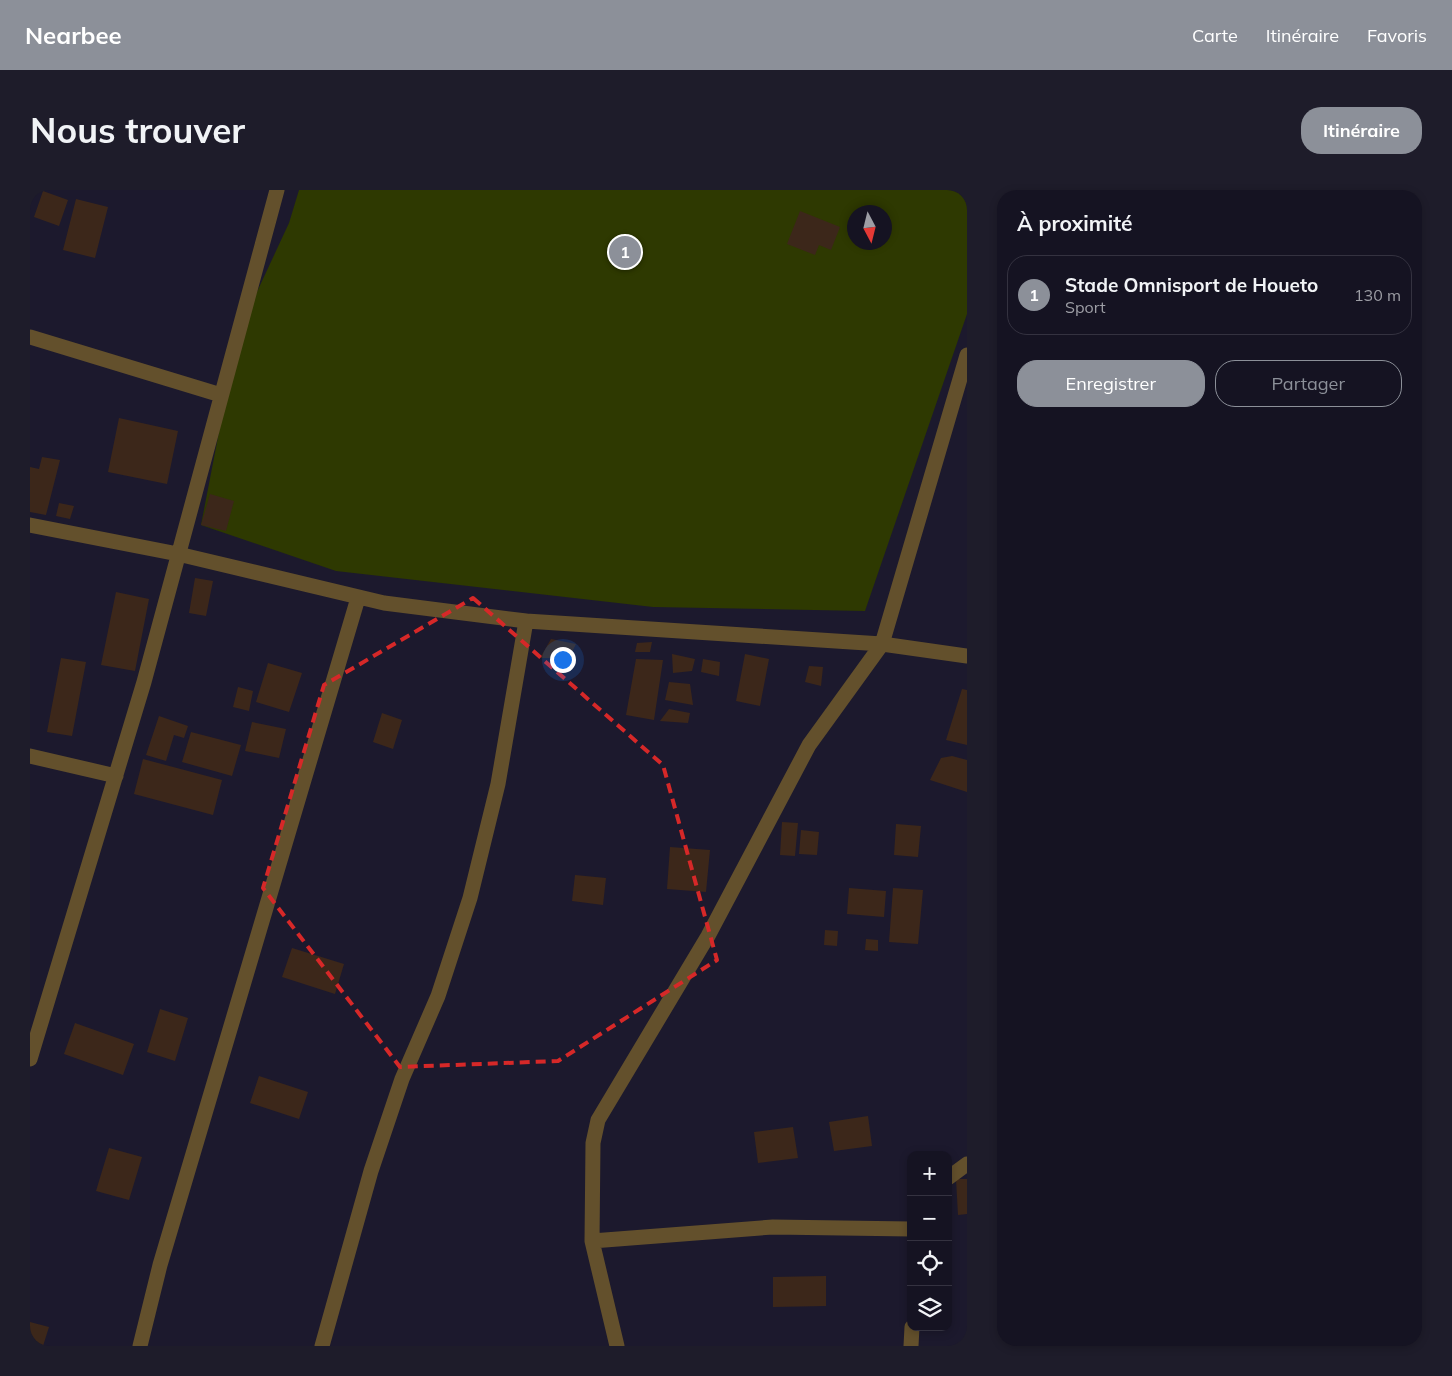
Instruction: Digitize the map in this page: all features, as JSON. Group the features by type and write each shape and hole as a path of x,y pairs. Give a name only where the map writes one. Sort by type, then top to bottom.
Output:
{"street":[{"path":"30,1059 144,682 277,190"},
{"path":"30,337 222,395"},
{"path":"617,1346 592,1241 593,1143 598,1120 708,936 809,745 882,644 967,355"},
{"path":"30,525 178,554 384,603 526,621 882,644 967,656"},
{"path":"140,1346 160,1265 358,598"},
{"path":"322,1346 371,1171 402,1079 438,996 470,898 498,784 526,621"},
{"path":"30,756 116,776"},
{"path":"952,1175 967,1164"},
{"path":"592,1241 773,1227 907,1229"},
{"path":"911,1346 912,1331"}],"highlighted area":[{"path":"473,598 663,765 717,960 558,1061 400,1067 263,888 324,685"}],"green space":[{"path":"299,190 967,190 967,314 865,611 653,607 336,571 201,525 225,401 230,350 289,223"}],"building":[{"path":"43,191 68,200 59,226 34,217"},
{"path":"76,199 108,207 95,258 63,250"},
{"path":"800,211 840,227 831,250 819,245 815,255 787,244"},
{"path":"119,418 178,431 167,484 108,472"},
{"path":"42,457 60,460 46,515 30,512 30,467 39,469"},
{"path":"210,494 234,501 226,531 201,525"},
{"path":"59,503 74,506 70,519 56,516"},
{"path":"195,578 213,581 206,616 189,613"},
{"path":"116,592 149,599 135,671 101,665"},
{"path":"551,639 576,644 569,658 540,658"},
{"path":"652,642 650,652 635,652 637,643"},
{"path":"672,654 695,659 692,671 673,673"},
{"path":"745,654 769,659 760,706 736,701"},
{"path":"61,658 86,662 72,736 47,732"},
{"path":"636,659 663,660 654,720 626,715"},
{"path":"703,659 720,662 719,676 701,672"},
{"path":"268,663 302,673 289,712 256,702"},
{"path":"809,666 823,667 821,686 805,682"},
{"path":"669,682 690,684 693,705 665,700"},
{"path":"238,687 253,691 249,711 233,707"},
{"path":"962,689 967,690 967,745 946,740"},
{"path":"669,709 690,713 688,723 660,721"},
{"path":"382,713 402,720 393,749 373,742"},
{"path":"159,716 188,726 184,738 174,735 166,761 146,755"},
{"path":"252,722 286,729 279,758 245,751"},
{"path":"191,732 241,745 232,776 182,762"},
{"path":"952,756 967,760 967,792 930,780 941,758"},
{"path":"143,759 222,780 213,815 134,794"},
{"path":"782,822 798,823 795,856 780,855"},
{"path":"896,824 921,826 918,857 894,855"},
{"path":"801,830 819,832 817,855 799,854"},
{"path":"670,847 710,850 706,892 667,889"},
{"path":"575,875 606,878 603,905 572,901"},
{"path":"849,888 886,891 884,917 847,914"},
{"path":"893,888 923,890 918,944 889,942"},
{"path":"825,930 838,931 837,946 824,945"},
{"path":"866,939 878,940 878,951 865,950"},
{"path":"292,948 344,964 335,994 282,977"},
{"path":"160,1009 188,1018 175,1061 147,1052"},
{"path":"75,1023 134,1044 123,1075 64,1054"},
{"path":"259,1076 308,1092 299,1119 250,1103"},
{"path":"868,1116 872,1146 834,1151 829,1122"},
{"path":"793,1127 798,1158 758,1163 754,1132"},
{"path":"109,1148 142,1157 129,1200 96,1191"},
{"path":"956,1179 967,1179 967,1214 958,1215"},
{"path":"826,1276 826,1306 773,1307 773,1277"},
{"path":"30,1322 49,1327 43,1346 30,1346"}],"place":[{"name":"Stade Omnisport de Houeto","path":"625,252"}]}
